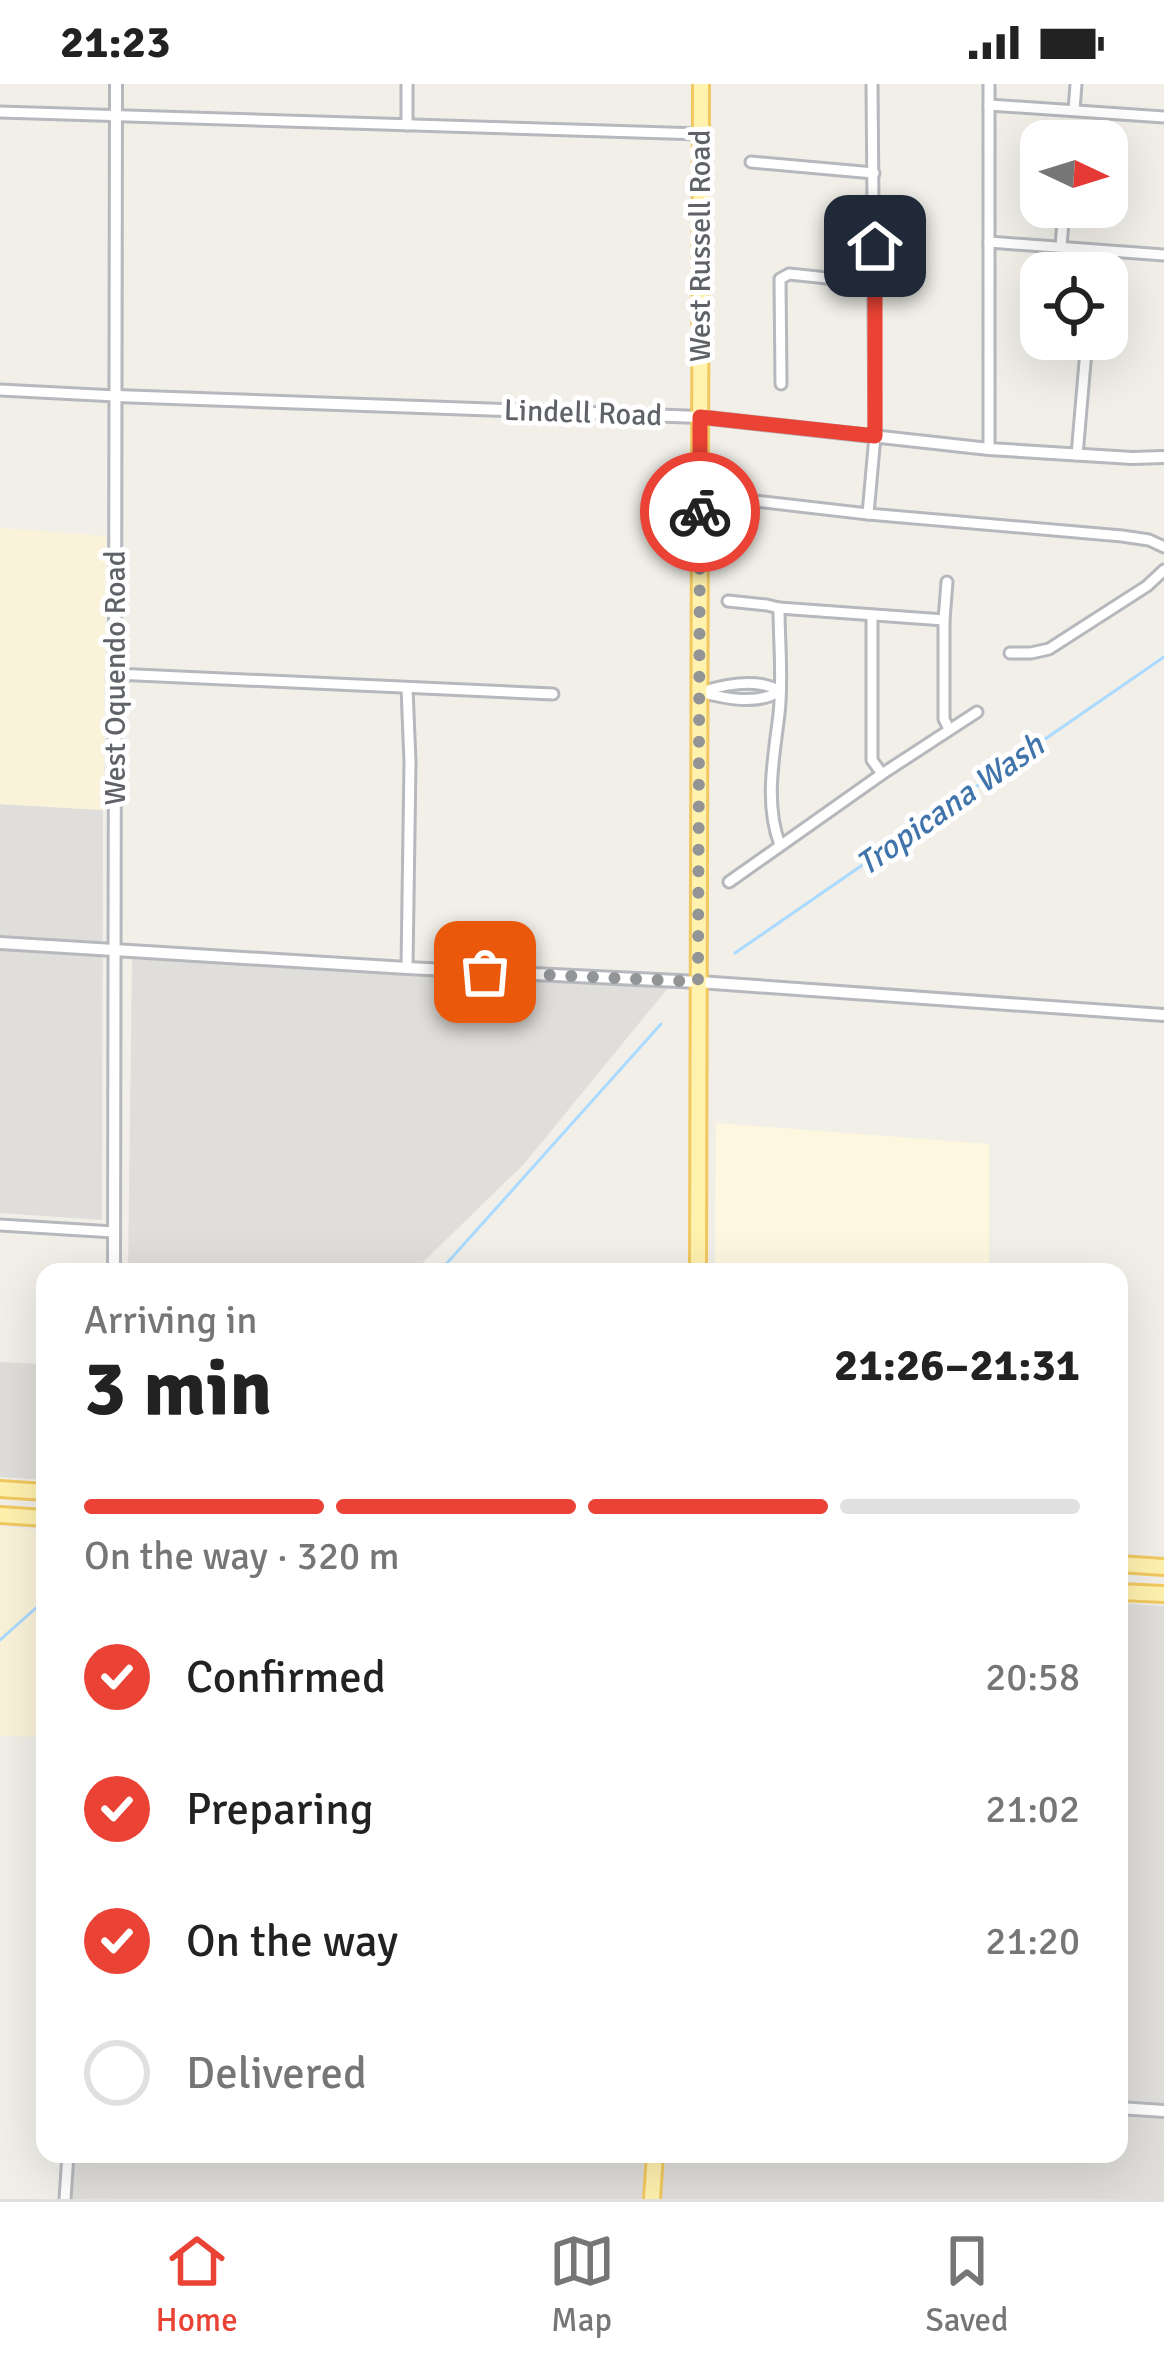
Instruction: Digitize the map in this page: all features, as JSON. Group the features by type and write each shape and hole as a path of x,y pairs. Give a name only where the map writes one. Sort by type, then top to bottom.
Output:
{"main road":[{"name":"West Russell Road","path":"698,1263 701,84"},
{"path":"0,1489 36,1491"},
{"path":"0,1515 36,1517"},
{"path":"1128,1565 1164,1567"},
{"path":"1128,1592 1161,1593"},
{"path":"652,2199 654,2163"}],"street":[{"name":"West Oquendo Road","path":"114,1263 116,84"},
{"path":"407,84 407,125"},
{"path":"868,514 875,436 872,84"},
{"path":"989,84 989,449"},
{"path":"1074,110 1076,84"},
{"path":"989,105 1164,117"},
{"path":"0,112 700,134"},
{"path":"751,162 874,172"},
{"path":"1061,248 1062,228"},
{"path":"989,242 1164,255"},
{"path":"781,384 780,279 789,274 875,283"},
{"path":"1077,454 1085,360"},
{"name":"Lindell Road","path":"0,390 700,417 989,449 1164,457"},
{"path":"755,501 1122,536 1164,547"},
{"path":"1010,653 1049,650 1148,586 1164,570"},
{"path":"947,582 944,719 950,729"},
{"path":"728,602 944,620"},
{"path":"779,608 772,824 781,845"},
{"path":"872,615 872,760 882,774"},
{"path":"115,674 553,694"},
{"path":"699,692 726,685 769,684 779,691"},
{"path":"407,688 407,968"},
{"path":"729,882 977,712"},
{"path":"0,943 698,982 1164,1015"},
{"path":"0,1225 114,1232"},
{"path":"1128,2109 1164,2111"},
{"path":"65,2199 67,2163"}],"shaded area":[{"path":"0,804 103,810 102,1220 0,1213"},
{"path":"132,959 672,983 524,1164 422,1263 128,1263"},
{"path":"716,1123 989,1144 989,1263 715,1263"},
{"path":"0,1362 36,1364 36,1479 0,1477"},
{"path":"1128,1604 1164,1606 1164,2199 65,2199 67,2163 1128,2163"}],"sand":[{"path":"0,528 106,536 103,810 0,804"},
{"path":"0,1527 36,1529 36,1737 0,1736"}],"waterway":[{"name":"Tropicana Wash","path":"735,953 1164,657"},
{"name":"Tropicana Wash","path":"447,1263 661,1024"},
{"path":"0,1640 36,1608"}],"way so far":[{"path":"485,972 698,982 700,512"}],"route":[{"path":"700,512 700,417 875,436 875,246"}]}
